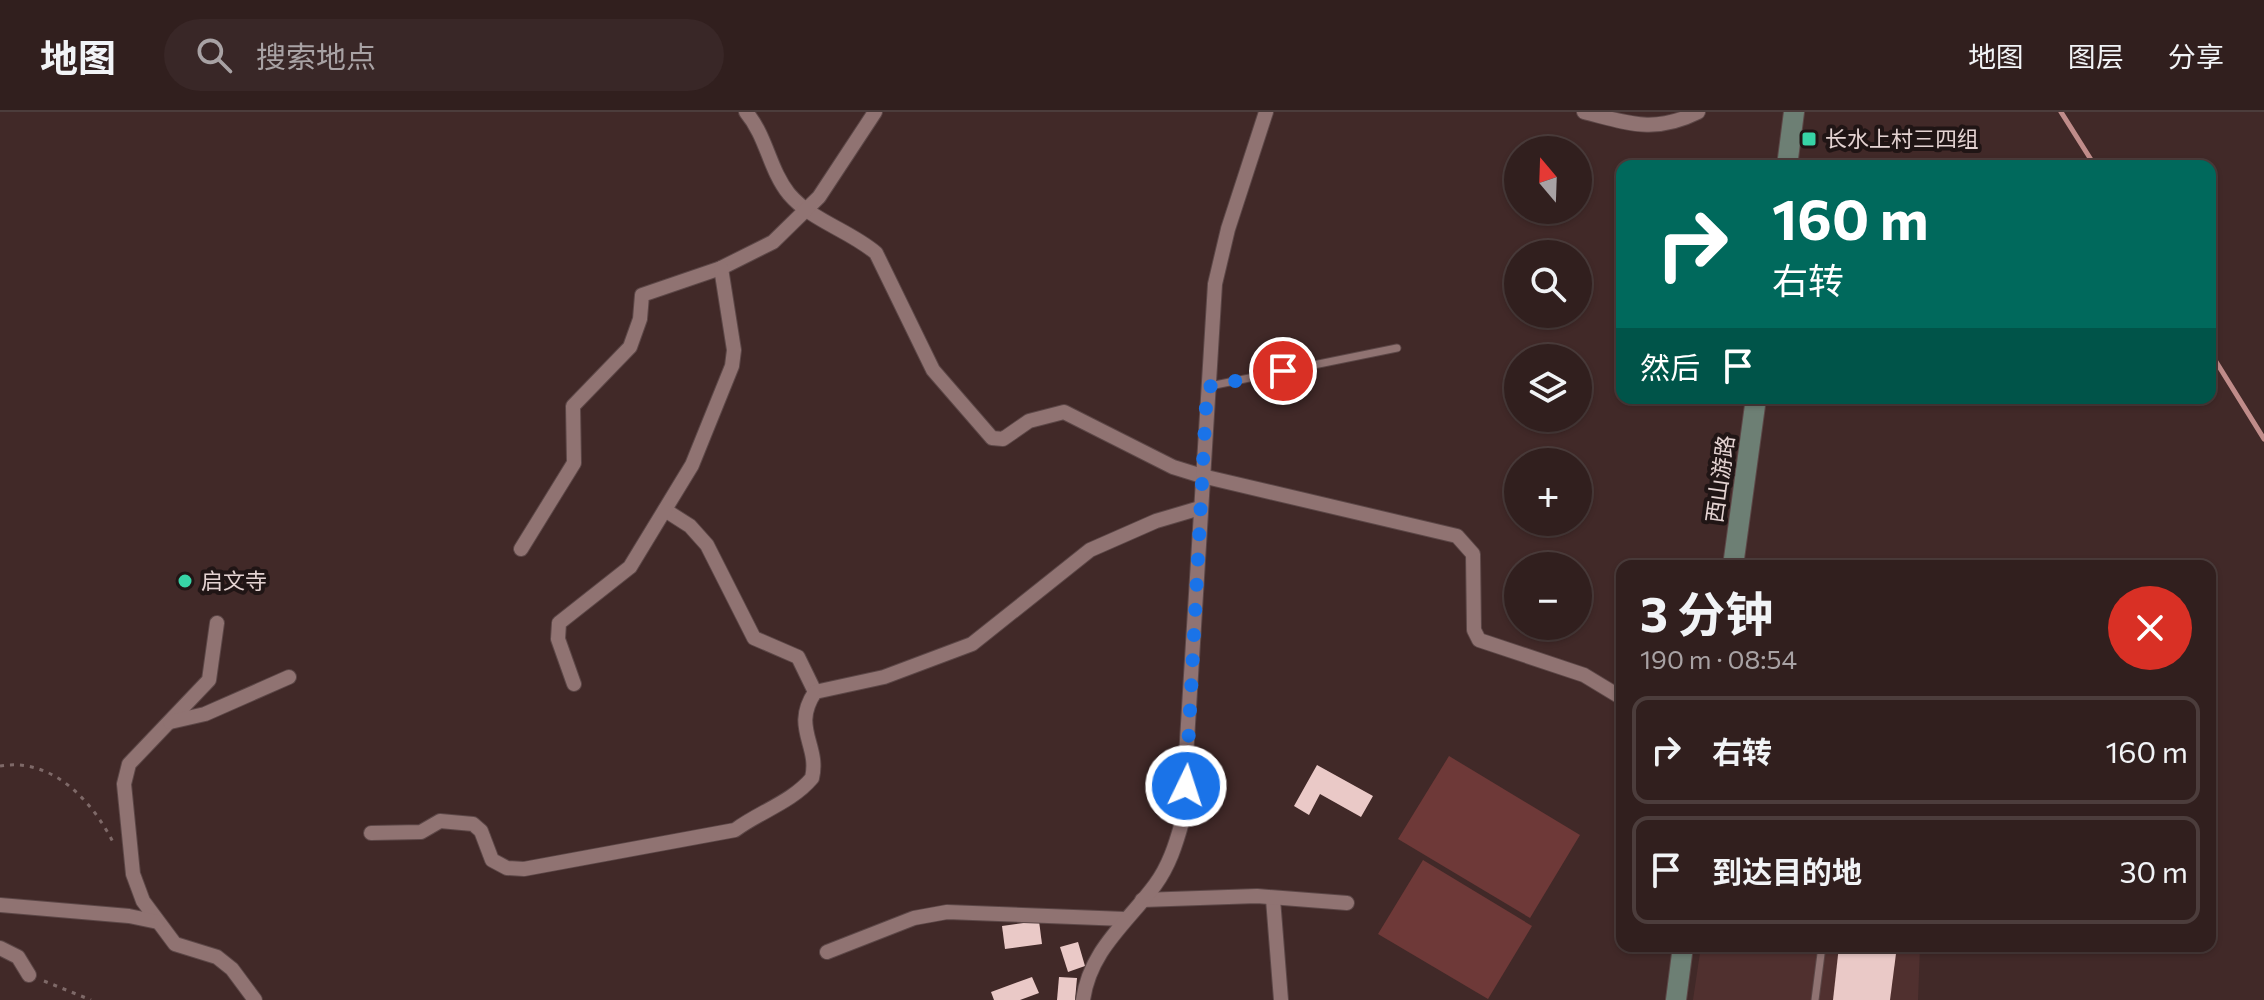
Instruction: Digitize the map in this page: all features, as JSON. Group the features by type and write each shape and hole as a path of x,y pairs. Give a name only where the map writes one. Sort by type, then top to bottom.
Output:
{"street":[{"path":"746,112 763,138 777,178 806,210 876,253 933,370 992,438 1003,439 1029,421 1064,412 1173,467 1457,536 1473,554 1474,630 1479,640 1584,675 1616,694"},
{"path":"521,549 574,463 573,406 630,347 640,319 642,295 721,268 773,242 819,197 875,112"},
{"path":"1083,1000 1095,961 1166,868 1185,808 1207,387 1221,256 1266,112"},
{"path":"1584,112 1642,127 1669,124 1698,112"},
{"path":"1788,160 1794,112"},
{"path":"574,684 557,634 559,623 630,567 692,465 732,366 734,350 721,268"},
{"name":"西山游路","path":"1734,560 1755,404"},
{"path":"371,833 421,832 440,821 473,824 481,831 492,860 507,868 524,869 722,834 791,797 812,778 814,762 804,725 806,708 815,692 884,677 972,644 1090,550 1156,521 1200,508"},
{"path":"665,510 690,526 707,545 749,632 760,643 798,657 815,692"},
{"path":"217,623 211,676 129,764 124,784 133,874 143,901 175,944 212,955 232,969 255,1000"},
{"path":"169,722 205,714 289,677"},
{"path":"1142,900 1257,896 1347,903"},
{"path":"1273,899 1281,1000"},
{"path":"0,905 129,916 159,922"},
{"path":"827,952 914,918 947,912 1125,919"},
{"path":"0,948 18,957 29,975"},
{"path":"1676,1000 1682,952"}],"lane":[{"path":"1207,387 1397,348"},
{"path":"1815,1000 1821,952"}],"path":[{"path":"0,766 34,770 59,778 79,792 115,848"},
{"path":"29,975 91,1000"}],"shaded area":[{"path":"1449,756 1580,835 1530,918 1398,839"},
{"path":"1423,860 1532,926 1488,999 1378,934"},
{"path":"1700,952 1920,952 1918,1000 1693,1000"}],"building":[{"path":"1317,765 1373,796 1361,817 1320,794 1309,815 1294,806"},
{"path":"1039,921 1042,944 1005,949 1002,926"},
{"path":"1078,942 1085,966 1068,972 1060,947"},
{"path":"1838,952 1896,952 1890,1000 1833,1000"},
{"path":"1032,977 1039,993 1020,1000 994,1000 991,992"},
{"path":"1059,977 1077,978 1075,1000 1057,1000"}],"waterway":[{"path":"2061,112 2091,160"},
{"path":"2216,362 2264,439"}],"place":[{"name":"长水上村三四组","path":"1809,139"},
{"name":"启文寺","path":"185,581"}],"route":[{"path":"1186,786 1207,387 1283,371"}]}
